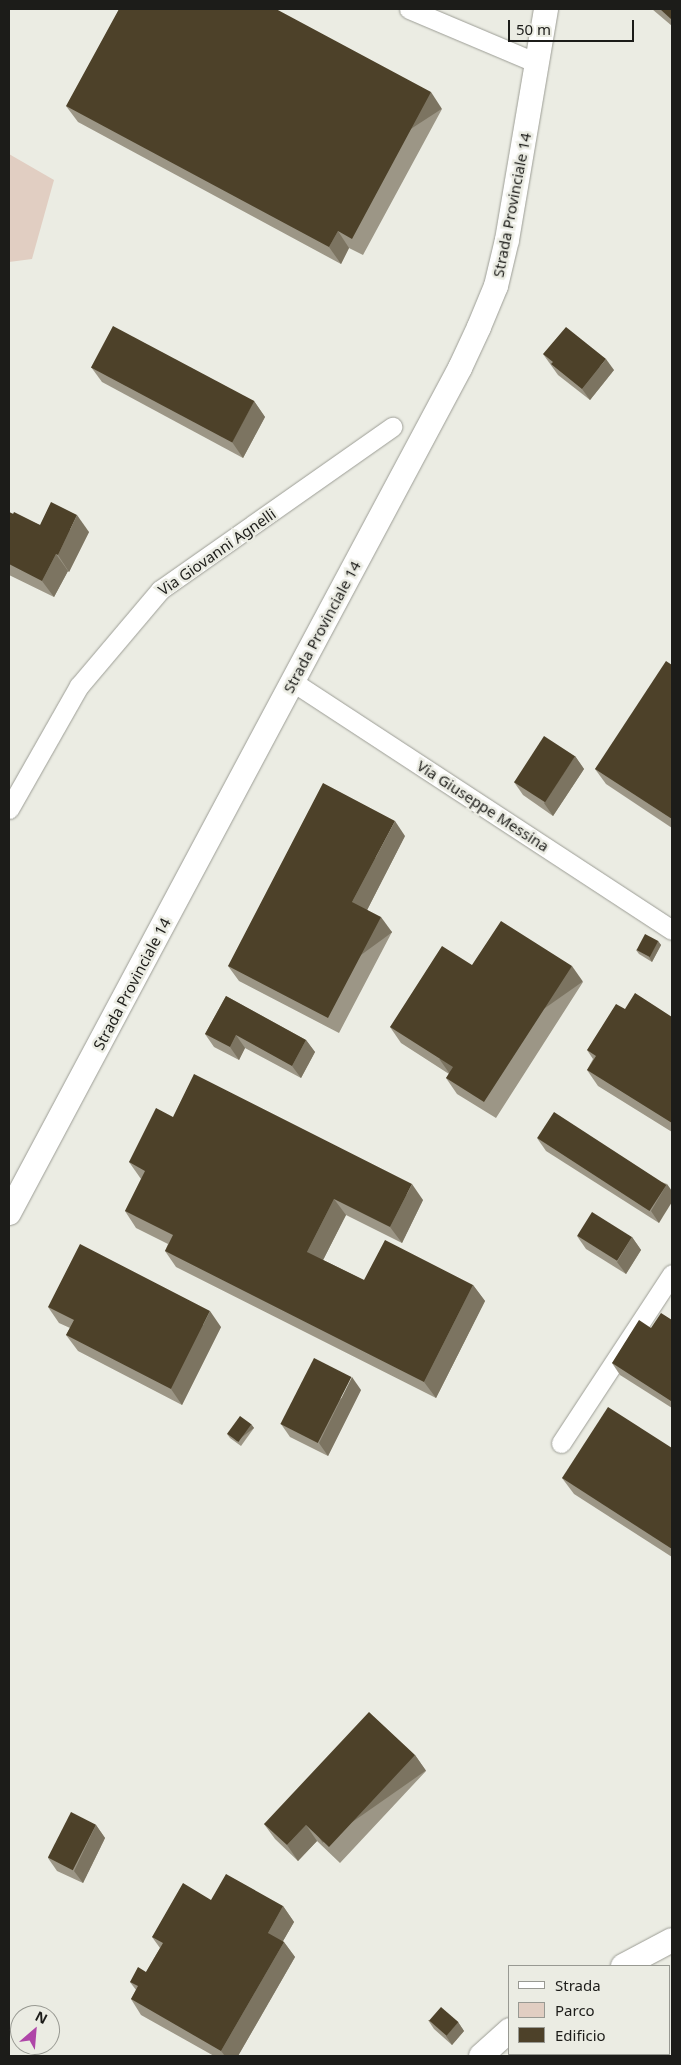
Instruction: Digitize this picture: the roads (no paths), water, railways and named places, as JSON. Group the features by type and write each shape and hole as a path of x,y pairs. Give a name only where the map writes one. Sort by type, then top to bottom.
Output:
{"street":[{"path":"409,9 537,63"},
{"name":"Strada Provinciale 14","path":"9,1213 460,368 496,286 519,182 546,9"},
{"name":"Via Giovanni Agnelli","path":"9,809 79,686 160,590 392,427"},
{"name":"Via Giuseppe Messina","path":"293,682 672,930"},
{"path":"561,1442 672,1274"},
{"path":"626,1965 672,1940"},
{"path":"481,2056 508,2032"}]}
